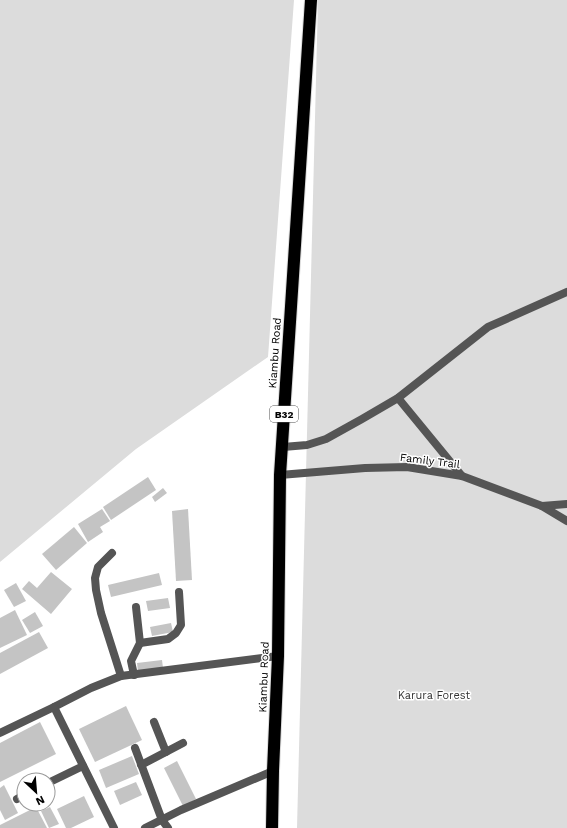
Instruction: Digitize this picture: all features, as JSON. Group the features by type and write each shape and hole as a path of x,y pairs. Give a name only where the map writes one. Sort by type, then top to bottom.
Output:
{"highway":[{"name":"Kiambu Road","path":"272,828 278,656 280,475 283,447 285,392 310,0"}],"street":[{"path":"283,447 307,445 326,439 398,398 488,327 567,292"},
{"path":"398,398 462,476"},
{"name":"Family Trail","path":"280,475 365,468 407,467 462,476 542,506 567,521"},
{"path":"542,506 567,504"},
{"path":"112,553 98,567 95,578 101,613 121,676"},
{"path":"140,644 168,639 176,634 181,625 179,592"},
{"path":"134,675 132,660 140,644 136,607"},
{"path":"0,732 91,688 121,676 278,656"},
{"path":"54,707 114,828"},
{"path":"154,722 166,752"},
{"path":"141,765 183,743"},
{"path":"135,748 162,820 168,828"},
{"path":"56,779 83,766"},
{"path":"145,828 181,810 273,771"}],"green space":[{"path":"0,0 294,0 268,357 136,449 0,562"},
{"name":"Karura Forest","path":"318,0 567,0 567,828 297,828"}],"building":[{"path":"148,477 156,490 111,520 103,507"},
{"path":"163,488 167,493 155,502 152,497"},
{"path":"102,509 110,521 100,527 103,532 88,542 78,524"},
{"path":"188,509 192,580 176,581 172,511"},
{"path":"74,527 87,543 56,570 42,554"},
{"path":"51,572 72,589 51,614 22,589 29,581 37,588"},
{"path":"159,573 162,585 111,597 108,585"},
{"path":"16,583 26,601 14,607 4,590"},
{"path":"168,598 170,608 148,611 146,601"},
{"path":"15,610 27,635 0,648 0,618"},
{"path":"35,612 43,626 30,633 22,620"},
{"path":"171,623 173,632 152,636 150,627"},
{"path":"39,632 48,648 0,674 0,653"},
{"path":"162,660 163,668 138,672 137,663"},
{"path":"126,706 142,740 95,762 79,729"},
{"path":"40,722 56,754 20,772 16,772 16,774 0,782 0,743"},
{"path":"132,756 139,774 106,788 99,770"},
{"path":"177,761 196,799 183,806 164,768"},
{"path":"136,782 142,795 120,805 114,791"},
{"path":"4,785 16,809 16,812 18,813 5,820 0,810 0,788"},
{"path":"84,796 94,817 71,828 66,828 57,809"},
{"path":"26,812 39,812 47,828 0,828 0,825"},
{"path":"41,812 53,812 59,824 49,828"}]}
